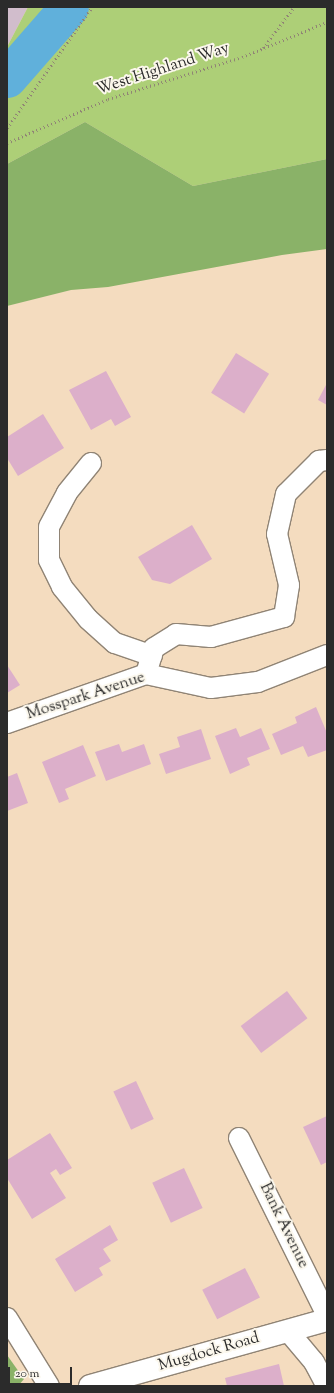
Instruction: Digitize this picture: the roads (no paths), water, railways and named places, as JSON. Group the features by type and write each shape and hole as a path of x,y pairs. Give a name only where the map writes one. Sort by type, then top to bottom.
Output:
{"street":[{"path":"91,463 67,493 49,527 49,560 62,587 88,619 115,642 149,665 154,648 176,634 211,637 284,617 289,585 277,534 286,494 319,460 327,460"},
{"name":"Mosspark Avenue","path":"7,723 149,665 211,688 258,682 327,655"},
{"name":"Bank Avenue","path":"239,1138 327,1314"},
{"path":"7,1318 50,1386"},
{"name":"Mugdock Road","path":"90,1386 327,1320"},
{"path":"288,1331 314,1362 327,1386"}],"waterway":[{"path":"7,78 69,7"}]}
